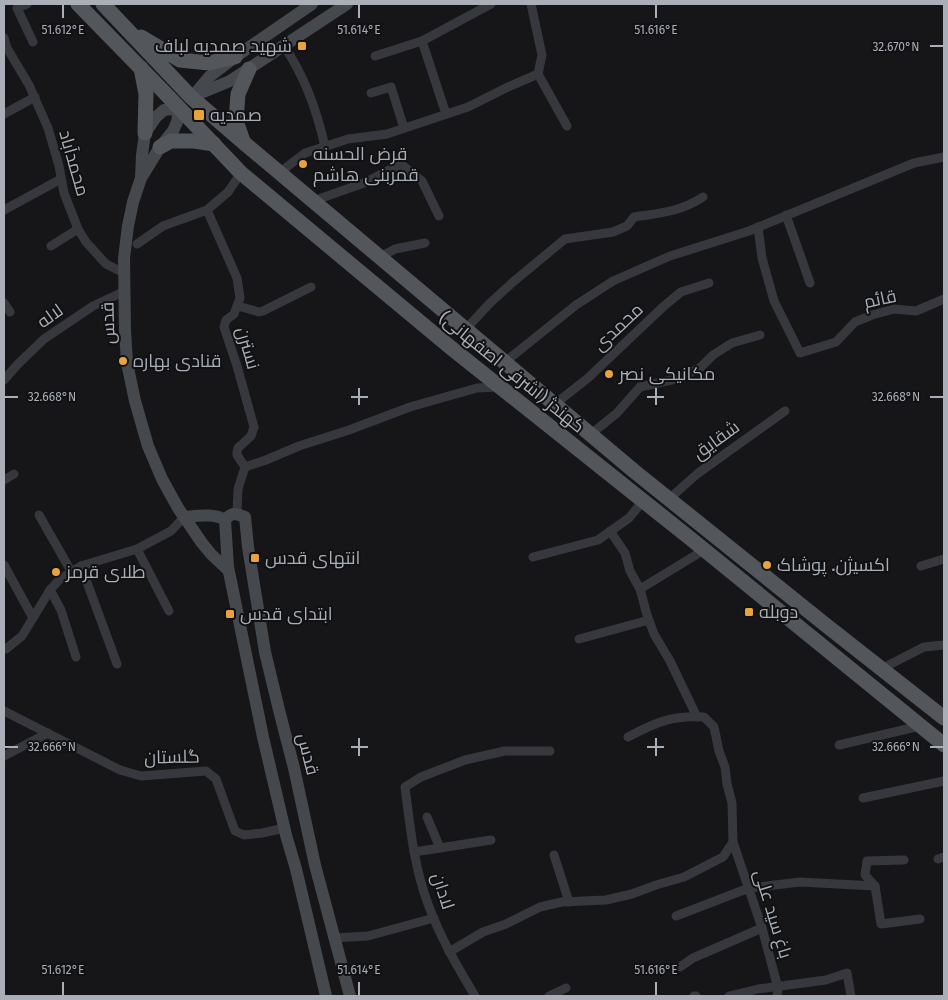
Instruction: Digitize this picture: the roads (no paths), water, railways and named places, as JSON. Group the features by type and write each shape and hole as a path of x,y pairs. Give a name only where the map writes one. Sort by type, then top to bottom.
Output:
{"main road":[{"name":"کهندژ (اشرفی اصفهانی)","path":"78,4 241,173 450,347 944,745"},
{"name":"کهندژ (اشرفی اصفهانی)","path":"103,4 191,97 243,142 669,500 944,718"},
{"path":"145,133 156,117 164,110 179,108 209,77 312,4"},
{"path":"191,97 230,81 347,4"},
{"path":"300,12 312,27"},
{"path":"126,29 180,60 209,63 235,57"},
{"path":"140,68 146,94 141,178"},
{"path":"243,142 236,121 238,94 249,69"},
{"path":"141,178 160,147 173,131 177,122 179,108"},
{"path":"160,147 171,141 194,141 214,144"},
{"name":"قدس","path":"141,178 133,202 124,258 127,363 135,401 148,446 162,480 178,508 211,554 228,570"},
{"path":"241,515 230,515 225,520 228,570 263,737 326,996"},
{"name":"قدس","path":"241,515 265,652 294,768 315,865 350,996"},
{"path":"184,517 214,516 225,520"},
{"path":"745,583 757,570"},
{"path":"296,870 315,865"}],"street":[{"path":"27,4 17,8 33,42"},
{"path":"375,56 422,41 491,4"},
{"path":"532,4 542,55 538,74 567,126"},
{"name":"محمدآباد","path":"4,38 6,49 29,85 48,128 59,166 64,193 78,229 86,242 106,264 124,273"},
{"path":"422,41 446,114"},
{"path":"284,46 296,64 309,90 325,147"},
{"path":"279,172 305,153 348,139 387,134 468,107 538,74"},
{"path":"371,92 391,86 404,128"},
{"path":"4,114 35,97"},
{"path":"505,362 576,305 613,281 670,256 749,231 914,163 944,157"},
{"path":"313,201 364,183 401,164 422,181 439,216"},
{"path":"137,244 163,226 207,210 228,192 241,173"},
{"path":"4,210 61,179"},
{"path":"466,329 513,282 565,239 612,232 628,226 634,217 671,212 692,204 703,196"},
{"name":"نسترن","path":"207,210 237,278 240,298 234,314 226,320 224,327 254,428 252,436 238,448 237,452 245,467"},
{"path":"786,215 810,283"},
{"name":"قائم","path":"758,227 762,258 774,301 800,352 836,342 855,322 872,315 894,310 916,311 944,299"},
{"path":"51,246 78,229"},
{"path":"380,258 394,249 425,243"},
{"name":"محمدی","path":"555,404 588,378 681,292 709,283"},
{"path":"238,306 259,312 263,311 311,287"},
{"name":"لاله","path":"4,380 44,339 93,306 125,291"},
{"path":"4,303 10,312"},
{"path":"591,434 617,413 640,387 680,378 701,367 713,355 732,343 760,335"},
{"path":"241,515 238,489 245,467 417,405 477,388 500,387"},
{"name":"شقایق","path":"669,500 697,474 785,411"},
{"path":"4,480 14,474"},
{"path":"534,557 598,540 629,518 643,501"},
{"path":"39,515 71,571"},
{"path":"4,649 22,636 50,590 60,579 81,566 137,549 172,531 184,517"},
{"path":"610,531 625,553 630,571 640,589 654,634 670,661 696,717"},
{"path":"137,549 169,611"},
{"path":"640,589 704,550"},
{"path":"921,566 944,559"},
{"path":"4,565 33,618"},
{"path":"81,566 116,664"},
{"path":"50,590 60,610 76,657"},
{"path":"579,639 649,620"},
{"path":"881,669 924,646 944,645"},
{"name":"گلستان","path":"4,711 120,770 140,776 206,771 216,779 235,831 244,835 285,828"},
{"path":"628,736 663,720 686,716 696,717"},
{"name":"باغ سید علی","path":"696,717 704,718 714,727 732,803 733,842 762,928 777,992"},
{"path":"838,746 920,726"},
{"path":"4,756 48,733"},
{"name":"لادان","path":"475,996 449,952 428,903 414,852 405,787 421,777 466,760 505,751 550,751"},
{"path":"863,798 944,781"},
{"path":"427,817 440,848"},
{"path":"414,852 491,840"},
{"path":"449,952 483,932 506,924 540,906 606,900 632,894 684,877 723,857 733,842"},
{"path":"554,855 568,902"},
{"path":"904,860 867,861 865,875 875,886 881,924 920,919"},
{"path":"676,916 749,888 800,882 875,886"},
{"path":"334,938 368,936 434,918"},
{"path":"680,967 693,958 762,928"},
{"path":"729,996 758,989 777,992 847,973 850,996"},
{"path":"549,996 566,988"}],"place":[{"name":"شهید صمدیه لباف","path":"302,46"},
{"name":"صمدیه","path":"199,115"},
{"name":"قرض الحسنه قمربنی هاشم","path":"303,164"},
{"name":"قنادی بهاره","path":"123,361"},
{"name":"مکانیکی نصر","path":"609,374"},
{"name":"انتهای قدس","path":"255,558"},
{"name":"اکسیژن. پوشاک","path":"767,565"},
{"name":"طلای قرمز","path":"56,572"},
{"name":"دوبله","path":"749,612"},
{"name":"ابتدای قدس","path":"230,614"}]}
